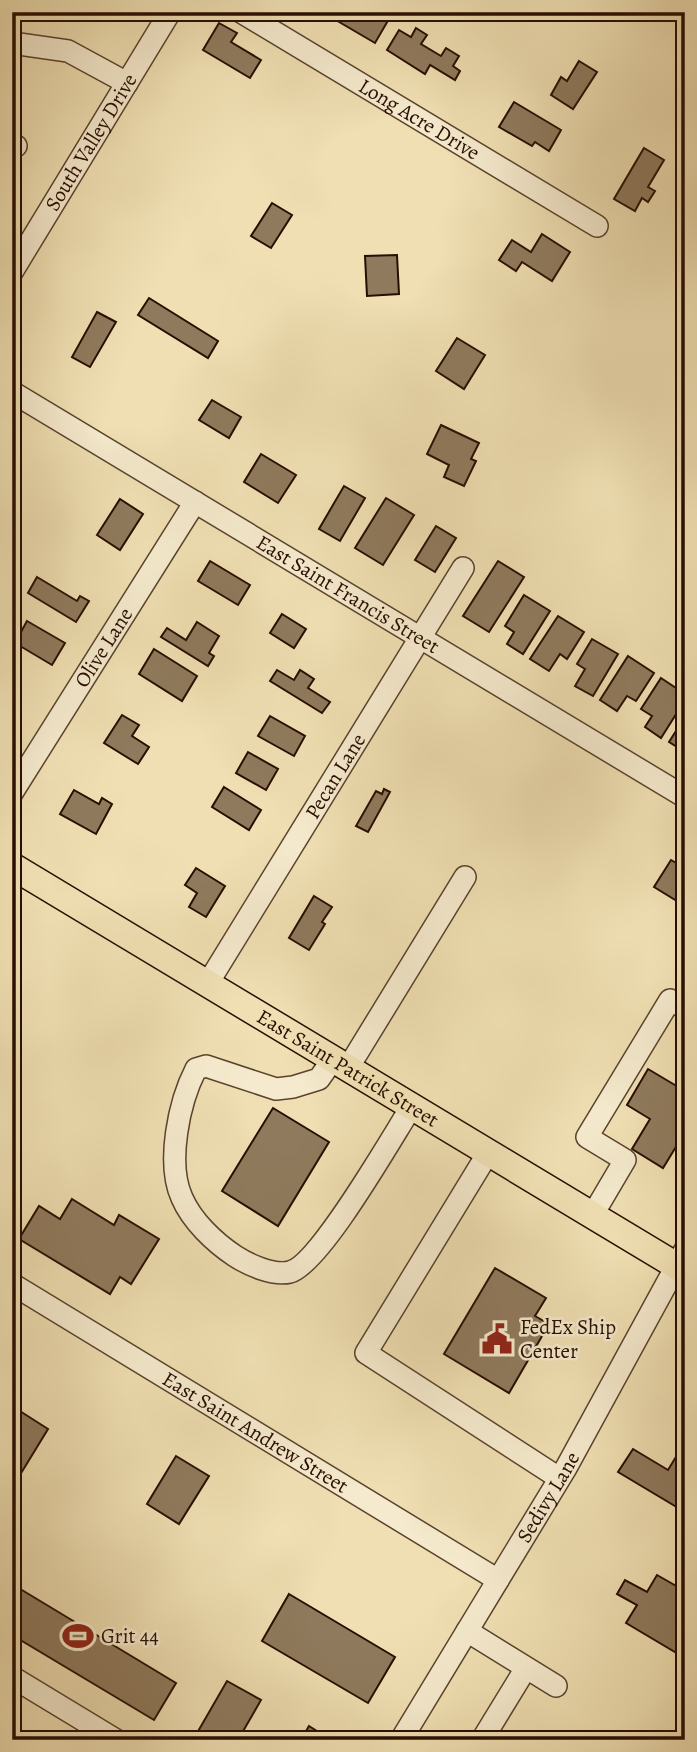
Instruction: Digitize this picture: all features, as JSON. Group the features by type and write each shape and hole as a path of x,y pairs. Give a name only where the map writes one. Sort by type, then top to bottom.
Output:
{"main road":[{"name":"East Saint Patrick Street","path":"12,866 592,1216 682,1262"}],"street":[{"name":"South Valley Drive","path":"12,272 170,12"},
{"name":"Long Acre Drive","path":"241,12 597,226"},
{"path":"12,43 68,51 127,83"},
{"name":"East Saint Francis Street","path":"12,392 685,797"},
{"name":"Olive Lane","path":"12,793 195,502"},
{"name":"Pecan Lane","path":"208,983 463,568"},
{"path":"412,1106 323,1242 305,1263 290,1272 272,1271 245,1263 223,1248 199,1225 181,1198 175,1175 177,1129 196,1069 206,1066 276,1089 319,1079 341,1064 465,877"},
{"path":"592,1216 625,1160 587,1137 670,1000 685,1009"},
{"path":"488,1153 366,1353 559,1478"},
{"name":"Sedivy Lane","path":"401,1740 559,1478 682,1262"},
{"name":"East Saint Andrew Street","path":"12,1284 498,1580"},
{"path":"467,1631 556,1686"},
{"path":"482,1740 526,1668"},
{"path":"12,1677 116,1740"}],"building":[{"path":"338,12 393,12 375,43 334,19"},
{"path":"219,23 237,33 231,42 261,60 250,78 203,50"},
{"path":"416,28 427,35 421,44 441,56 446,48 459,56 453,66 460,71 455,80 430,65 425,74 387,50 399,30 411,37"},
{"path":"579,61 597,72 573,109 551,95 561,77 567,81"},
{"path":"514,102 561,130 549,151 535,142 532,146 499,127"},
{"path":"644,148 664,160 648,187 655,191 648,202 642,198 635,211 614,199"},
{"path":"272,203 292,215 271,248 251,236"},
{"path":"542,234 570,252 552,281 522,262 516,271 499,260 512,240 531,252"},
{"path":"397,255 399,294 367,296 365,256"},
{"path":"149,298 218,341 208,358 138,315"},
{"path":"97,312 116,322 90,367 72,357"},
{"path":"457,338 485,355 464,389 436,371"},
{"path":"212,400 241,417 229,438 199,420"},
{"path":"441,425 479,443 471,459 476,461 464,486 444,477 449,465 427,454"},
{"path":"261,454 296,475 278,503 244,482"},
{"path":"344,486 365,498 340,541 319,529"},
{"path":"386,498 414,515 383,565 355,548"},
{"path":"120,499 143,514 120,550 97,535"},
{"path":"436,526 456,538 435,572 415,560"},
{"path":"210,561 250,585 238,605 198,581"},
{"path":"498,561 524,577 489,632 463,616"},
{"path":"37,577 77,601 80,596 89,601 76,622 28,593"},
{"path":"524,595 550,611 523,654 507,644 514,632 505,626"},
{"path":"282,614 306,629 294,648 270,633"},
{"path":"558,616 584,632 567,659 560,654 549,671 530,659"},
{"path":"27,621 65,643 52,665 15,643"},
{"path":"197,622 219,636 209,653 214,656 208,666 161,637 167,628 186,640"},
{"path":"592,639 618,654 593,696 575,686 585,669 577,664"},
{"path":"154,649 197,676 182,701 139,674"},
{"path":"628,656 654,673 636,701 627,696 617,711 600,700"},
{"path":"277,670 294,680 300,670 314,679 308,688 330,702 322,713 270,681"},
{"path":"661,678 685,694 685,700 661,738 645,727 652,716 641,709"},
{"path":"122,715 139,725 132,736 149,747 138,764 104,743"},
{"path":"270,716 305,736 294,756 258,736"},
{"path":"685,717 685,752 669,742"},
{"path":"248,752 278,769 266,790 236,773"},
{"path":"224,787 261,810 249,830 212,807"},
{"path":"384,789 390,792 368,832 356,826 376,791 382,794"},
{"path":"74,790 99,804 102,798 112,804 96,834 60,814"},
{"path":"671,860 685,868 685,906 654,887"},
{"path":"196,868 225,886 206,917 189,907 197,893 185,885"},
{"path":"314,896 332,907 309,950 289,938"},
{"path":"648,1069 685,1091 685,1132 663,1168 632,1149 650,1119 627,1105"},
{"path":"273,1108 329,1142 278,1226 222,1191"},
{"path":"72,1199 114,1225 119,1215 159,1239 131,1284 120,1277 110,1294 19,1239 39,1206 60,1219"},
{"name":"FedEx Ship Center","path":"495,1268 546,1298 535,1316 549,1324 509,1393 444,1354"},
{"path":"12,1406 48,1429 12,1488"},
{"path":"685,1442 685,1512 618,1472 633,1449 668,1470"},
{"path":"176,1456 209,1476 179,1524 147,1504"},
{"path":"657,1575 685,1591 685,1658 626,1623 637,1605 617,1594 625,1580 647,1592"},
{"path":"12,1584 176,1683 154,1720 12,1635"},
{"path":"289,1594 395,1657 368,1703 262,1641"},
{"path":"227,1681 261,1700 238,1740 193,1740"},
{"path":"309,1726 331,1740 301,1740"}],"place":[{"name":"FedEx Ship Center","path":"497,1339"},
{"name":"Grit 44","path":"78,1636"}]}
